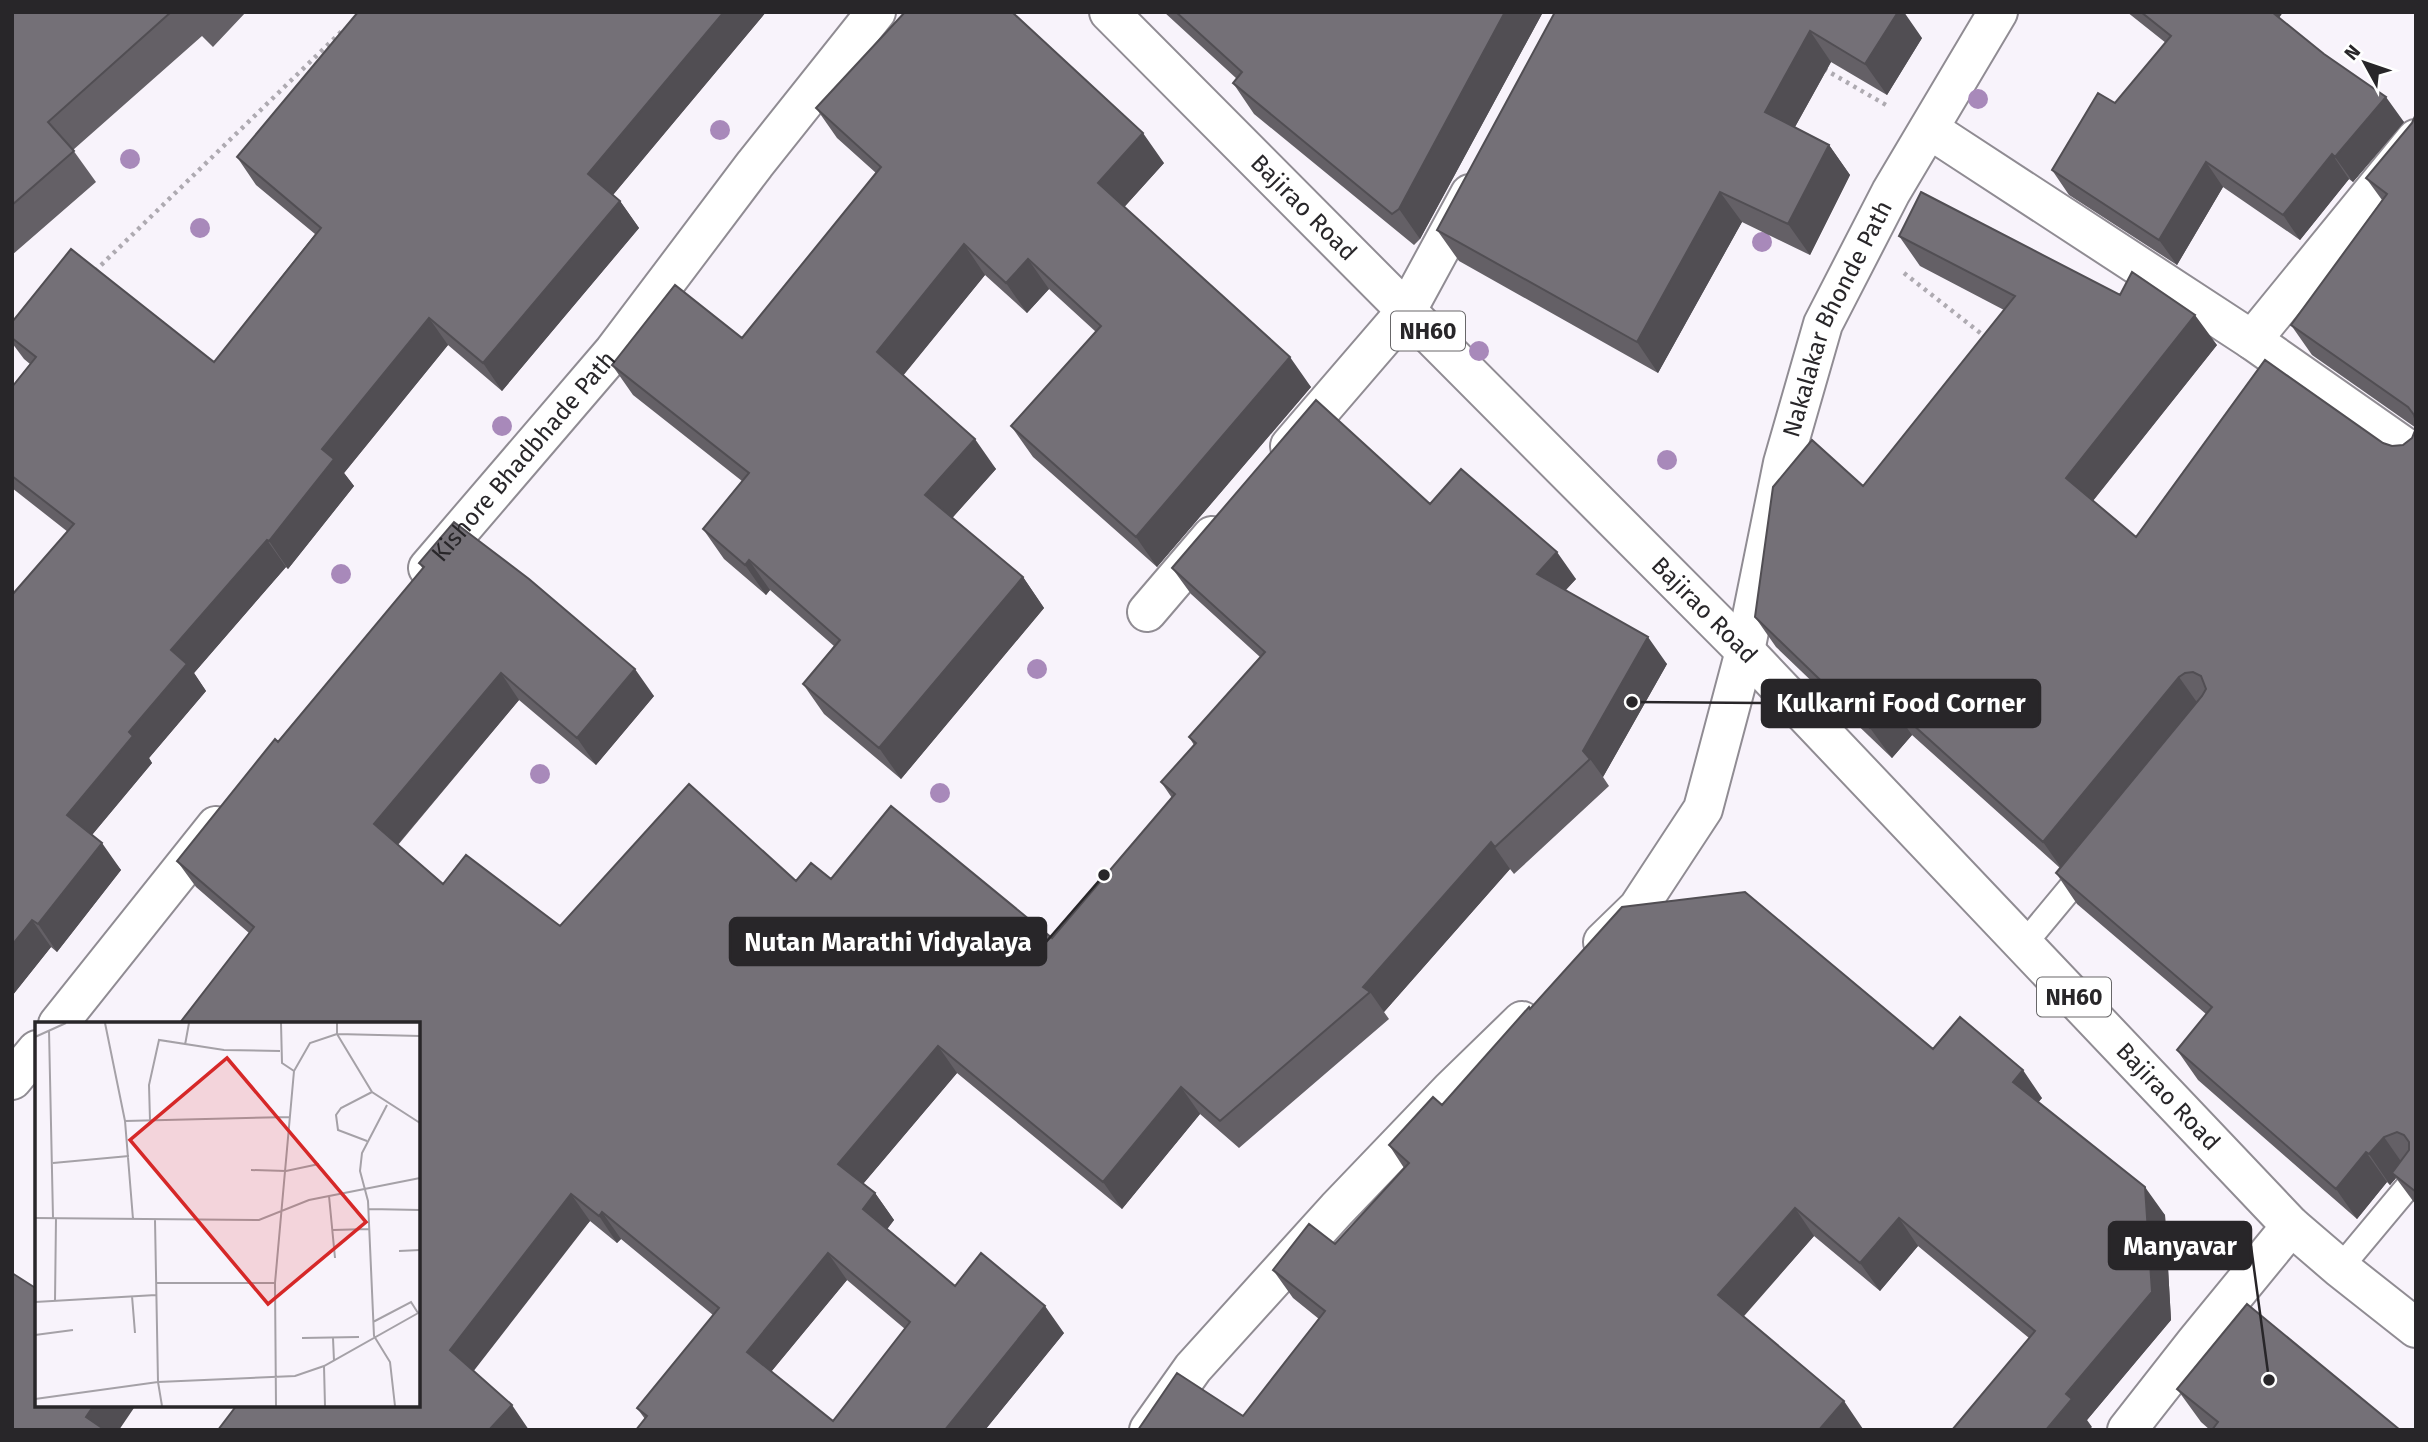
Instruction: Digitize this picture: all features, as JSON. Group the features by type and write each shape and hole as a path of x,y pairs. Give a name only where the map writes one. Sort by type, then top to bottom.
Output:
{"main road":[{"name":"Kishore Bhadbhade Path","path":"406,593 614,351 755,164 876,12"},
{"name":"Bajirao Road","path":"1109,12 1745,651 2291,1226 2416,1328"},
{"name":"Nakalakar Bhonde Path","path":"1578,965 1637,908 1703,808 1745,651 1783,463 1822,324 1865,242 1998,12"},
{"path":"1929,129 2252,340 2416,455"},
{"path":"2252,340 2416,139"},
{"path":"1264,477 1407,310 1484,167"},
{"path":"1147,612 1237,508"},
{"path":"60,1022 236,801"},
{"path":"1149,1430 1194,1368 1338,1209 1451,1090 1549,994"},
{"path":"12,1080 35,1052"},
{"path":"2127,1430 2291,1226"}],"lane":[{"path":"2024,944 2101,852"},
{"path":"2340,1268 2416,1177"}],"path":[{"path":"95,271 352,22"},
{"path":"1820,66 1929,129"},
{"path":"1865,242 1994,344"}],"building":[{"path":"12,12 171,12 48,122 74,151 12,205"},
{"path":"358,12 724,12 588,174 620,201 483,363 429,318 322,449 334,459 269,541 267,540 171,650 187,664 129,732 133,736 67,815 102,843 38,924 32,920 12,945 12,595 74,524 12,476 12,387 36,357 12,338 12,322 71,249 214,362 321,228 237,157"},
{"path":"905,12 1012,12 1143,133 1098,183 1290,357 1136,537 1011,426 1101,326 1028,259 1006,283 964,244 877,352 975,439 925,495 1023,577 879,748 803,684 840,640 749,560 745,565 703,529 749,473 612,365 675,285 742,338 881,167 816,108"},
{"path":"1176,12 1505,12 1399,209 1392,214 1233,83 1242,72"},
{"path":"1555,12 1898,12 1865,64 1810,31 1765,112 1829,145 1788,224 1720,192 1637,342 1437,230"},
{"path":"2141,12 2272,12 2324,54 2386,97 2335,157 2332,154 2283,215 2206,162 2159,240 2052,170 2098,93 2115,103 2171,36"},
{"path":"2416,114 2416,422 2408,407 2291,325 2387,194 2366,178 2412,123"},
{"path":"1921,192 2120,295 2132,272 2195,315 2066,478 2136,537 2265,360 2383,443 2403,445 2412,438 2416,428 2416,1192 2392,1173 2409,1150 2409,1142 2404,1135 2397,1132 2384,1137 2369,1154 2366,1152 2336,1189 2177,1050 2212,1007 2056,873 2202,696 2206,689 2201,676 2193,672 2179,677 2043,842 1891,705 1870,728 1755,617 1773,487 1812,440 1863,486 2015,296 1899,236"},
{"path":"1316,400 1430,504 1461,469 1557,552 1537,574 1648,637 1583,751 1590,759 1495,847 1491,842 1363,987 1370,992 1220,1121 1181,1087 1103,1182 938,1046 838,1164 875,1193 863,1209 955,1286 981,1253 1045,1306 945,1430 636,1430 647,1416 637,1408 719,1308 602,1212 599,1216 571,1194 450,1350 512,1405 489,1430 218,1430 235,1407 420,1407 420,1022 181,1022 254,927 177,861 275,739 278,742 424,567 419,563 454,522 529,579 635,669 577,738 501,673 374,824 443,884 466,855 560,926 689,784 796,881 811,863 831,879 891,806 1052,938 1175,794 1161,782 1196,743 1189,737 1265,652 1172,568","holes":["828,1253 910,1322 833,1421 747,1352"]},
{"path":"1745,892 1933,1049 1960,1017 2023,1070 2013,1082 2145,1187 2152,1292 2066,1394 2072,1399 2046,1430 1952,1430 2035,1331 1899,1218 1860,1263 1795,1208 1718,1295 1844,1401 1819,1430 1138,1430 1177,1373 1243,1416 1325,1311 1273,1270 1309,1224 1335,1244 1409,1163 1389,1145 1433,1097 1442,1105 1622,907"},
{"path":"12,1273 35,1288 35,1407 93,1407 86,1417 105,1430 12,1430"},
{"path":"2247,1304 2400,1430 2212,1430 2218,1422 2177,1389"}],"place":[{"name":"Kulkarni Food Corner","path":"1632,702"},
{"name":"Nutan Marathi Vidyalaya","path":"1104,875"},
{"name":"Manyavar","path":"2269,1380"}]}
